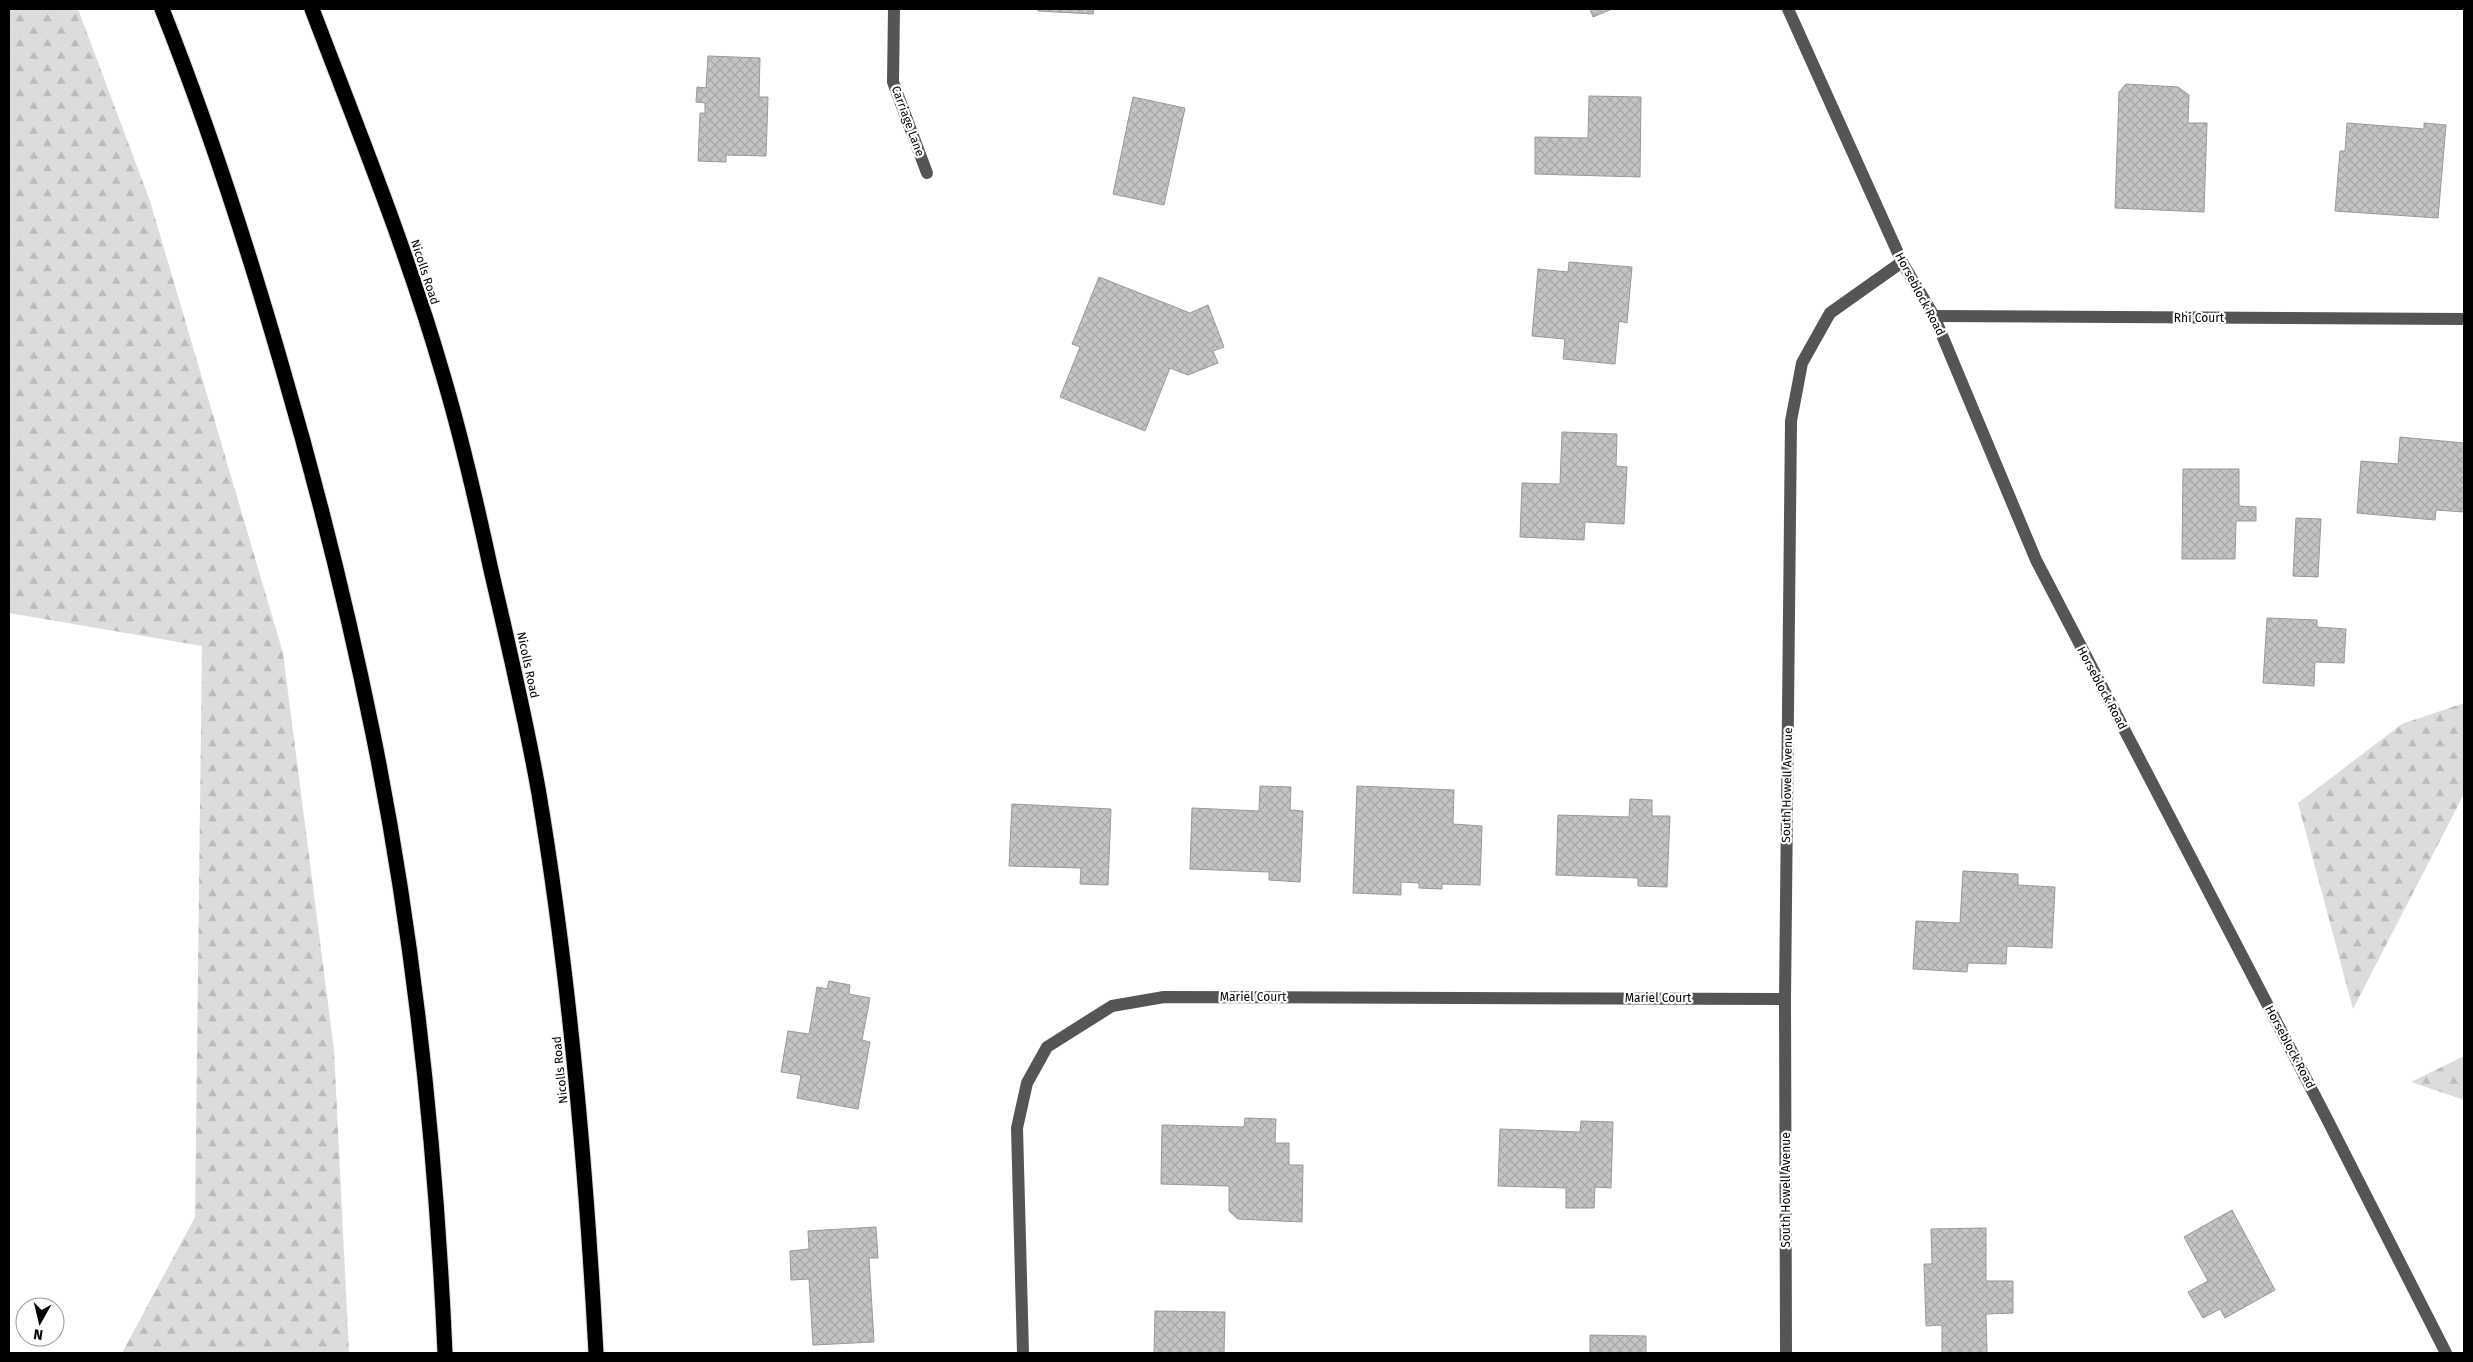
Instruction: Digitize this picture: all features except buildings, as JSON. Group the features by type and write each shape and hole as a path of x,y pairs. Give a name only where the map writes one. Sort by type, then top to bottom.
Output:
{"highway":[{"path":"162,9 219,163 266,312 306,452 343,594 374,736 399,884 419,1029 433,1179 445,1353"},
{"name":"Nicolls Road","path":"312,9 396,232 443,375 477,505 512,660 539,792 560,936 590,1231 596,1353"}],"street":[{"name":"Carriage Lane","path":"894,9 893,82 927,173"},
{"name":"Horseblock Road","path":"1788,9 1902,262 1934,316 2036,560 2326,1117 2446,1353"},
{"name":"South Howell Avenue","path":"1786,1353 1785,998 1791,421 1802,364 1830,313 1902,262"},
{"name":"Rhi Court","path":"1934,316 2464,320"},
{"name":"Mariel Court","path":"1022,1353 1017,1128 1026,1083 1046,1047 1112,1006 1164,997 1785,998"}],"green space":[{"path":"9,9 78,9 150,201 283,653 334,1050 349,1353 122,1353 195,1217 202,646 9,613"},
{"path":"2464,703 2464,794 2353,1009 2298,803 2402,724"},
{"path":"2464,1056 2464,1100 2411,1082"}]}
